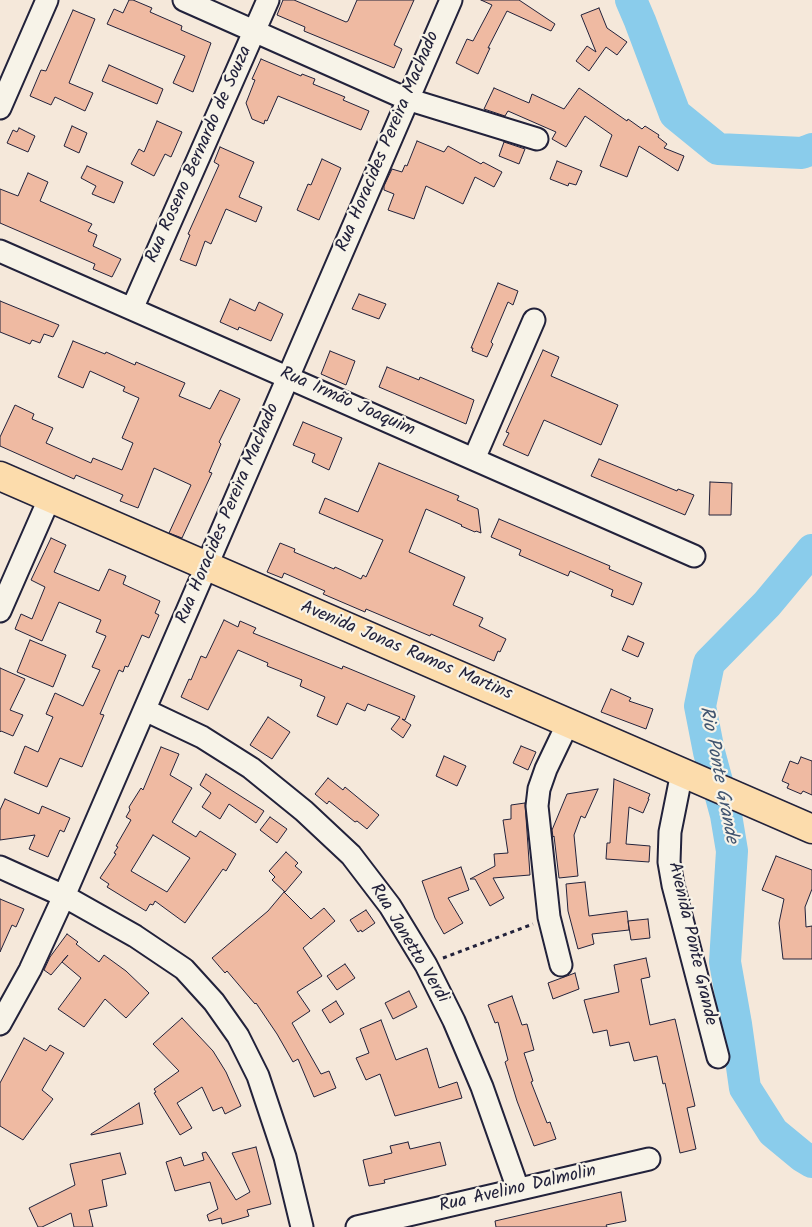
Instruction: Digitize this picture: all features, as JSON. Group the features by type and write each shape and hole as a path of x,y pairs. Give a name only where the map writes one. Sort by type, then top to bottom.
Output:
{"main road":[{"name":"Avenida Jonas Ramos Martins","path":"0,476 812,829"}],"street":[{"path":"0,108 47,0"},
{"path":"184,0 407,99 536,139"},
{"name":"Rua Roseno Bernardo de Souza","path":"132,309 268,0"},
{"name":"Rua Horacides Pereira Machado","path":"0,1024 30,970 64,896 451,0"},
{"name":"Rua Irmão Joaquim","path":"0,251 694,556"},
{"path":"474,459 534,320"},
{"path":"0,611 50,497"},
{"name":"Rua Janetto Verdi","path":"145,710 202,737 251,768 304,811 351,855 390,906 426,965 454,1020 482,1087 518,1190"},
{"path":"561,965 550,917 537,806 539,789 546,769 568,723"},
{"name":"Avenida Ponte Grande","path":"682,772 670,832 669,862 673,885 718,1057"},
{"path":"0,867 64,896 135,936 184,970 214,1002 238,1036 258,1076 285,1156 302,1227"},
{"name":"Rua Avelino Dalmolin","path":"357,1227 649,1159"}],"path":[{"path":"426,965 550,917"}],"building":[{"path":"129,0 152,8 150,12 182,26 181,30 211,43 193,92 173,83 185,56 107,24 114,9 123,13"},
{"path":"283,0 294,0 346,22 357,0 414,0 394,45 402,49 394,68 304,31 305,27 277,15"},
{"path":"481,0 519,0 555,24 551,31 507,11 488,48 490,48 478,74 456,63 467,39 473,41 492,5"},
{"path":"599,8 607,28 627,42 617,55 606,47 589,71 576,61 587,46 596,52 581,15"},
{"path":"73,10 95,19 69,83 93,93 85,111 55,97 51,105 30,96 41,70 46,71"},
{"path":"261,59 301,76 302,74 315,79 313,84 345,97 343,100 369,111 361,130 278,96 264,124 252,119 246,103 255,80 252,79"},
{"path":"109,65 163,89 157,104 102,81"},
{"path":"494,88 529,103 532,94 564,109 579,88 627,121 628,119 642,129 645,126 659,135 658,137 667,144 664,148 684,156 678,171 639,146 627,177 600,166 612,135 585,116 566,147 552,139 556,132 508,111 505,116 484,109"},
{"path":"157,121 182,132 171,157 165,154 154,176 131,164 139,149 144,152"},
{"path":"72,126 87,133 79,153 64,146"},
{"path":"19,128 35,136 28,152 7,143 13,130 17,132"},
{"path":"417,141 444,152 448,146 481,164 483,162 502,172 494,187 475,177 463,204 426,186 414,219 388,210 394,194 384,190 384,186 392,169 402,172 405,165 407,166"},
{"path":"504,142 525,149 519,164 499,156"},
{"path":"220,147 254,162 239,197 262,207 256,222 226,209 211,244 205,241 196,266 180,260 190,235 188,234 219,165 214,162"},
{"path":"322,159 341,168 319,220 297,210 308,184 311,185"},
{"path":"557,161 582,171 576,185 569,183 568,186 550,179"},
{"path":"87,166 123,182 114,203 92,194 96,186 81,178"},
{"path":"28,173 48,182 40,201 92,224 88,231 97,235 93,246 121,259 112,277 93,269 95,264 0,223 0,189 18,196"},
{"path":"498,283 518,291 513,305 508,302 491,342 493,344 487,357 472,351 473,348 471,348"},
{"path":"359,294 386,304 379,319 352,309"},
{"path":"230,299 255,311 259,302 283,314 271,341 239,327 238,330 220,322"},
{"path":"0,301 59,325 53,337 44,334 40,343 32,340 30,344 0,332"},
{"path":"73,341 105,354 106,352 135,365 136,362 185,383 179,396 210,409 220,390 240,399 219,442 221,444 209,472 212,473 182,538 169,533 191,485 154,468 138,508 120,501 123,495 76,475 74,479 0,446 0,437 15,405 34,414 32,419 53,428 46,443 91,463 93,458 122,470 133,443 122,438 139,398 123,391 125,387 90,371 83,388 58,377"},
{"path":"543,350 559,357 551,376 618,405 601,445 544,420 528,456 503,445 509,433 506,432"},
{"path":"330,351 355,361 346,385 321,374"},
{"path":"387,367 419,380 420,377 474,400 466,424 379,387"},
{"path":"303,422 342,438 329,470 312,462 315,454 293,445"},
{"path":"599,459 677,491 678,489 694,495 685,515 591,476"},
{"path":"379,463 459,496 457,500 478,509 481,533 461,526 426,509 409,552 465,577 453,605 483,618 479,626 506,639 494,661 366,609 365,612 323,594 325,591 284,573 282,578 267,572 280,543 295,549 294,552 334,569 335,567 361,579 363,575 366,577 383,540 319,513 325,498 358,512"},
{"path":"710,482 732,483 731,515 709,515"},
{"path":"499,519 610,566 609,569 642,583 633,605 611,596 613,590 570,571 568,576 519,555 521,550 491,537"},
{"path":"51,538 66,545 54,572 99,591 109,569 126,576 123,584 160,601 155,613 159,615 149,638 142,635 128,667 125,666 123,672 119,670 100,714 104,715 82,767 60,758 47,787 14,773 25,746 38,752 53,717 46,714 55,693 83,706 100,670 92,667 106,636 96,632 101,620 59,602 42,641 15,629 21,614 32,619 45,587 31,580"},
{"path":"224,620 238,627 240,621 256,628 253,633 342,669 343,666 415,696 405,720 402,719 411,725 403,738 391,729 400,717 368,704 365,711 347,703 337,725 317,716 325,697 300,686 302,680 267,666 268,663 238,650 208,710 181,697 189,679 191,680 201,656 206,658"},
{"path":"628,636 644,643 638,657 622,650"},
{"path":"30,640 66,655 53,687 17,672"},
{"path":"0,668 25,679 10,710 23,715 13,736 0,732"},
{"path":"611,689 631,698 629,701 653,709 646,729 601,712"},
{"path":"268,717 290,732 272,759 250,745"},
{"path":"521,746 536,752 528,770 513,763"},
{"path":"161,747 179,754 170,775 192,788 172,822 196,837 200,831 236,854 226,871 223,869 185,923 155,901 153,905 150,904 146,911 107,887 109,884 100,878 116,854 114,853 118,847 116,846 131,820 126,817 130,810 129,807 141,788 143,790","holes":["153,835 190,858 167,892 131,871"]},
{"path":"444,756 466,766 457,786 436,776"},
{"path":"801,757 812,761 812,795 803,791 801,794 787,788 789,784 782,781 790,761 798,764"},
{"path":"206,774 264,811 256,823 229,804 220,819 202,807 211,793 200,785"},
{"path":"328,778 343,790 345,787 379,815 367,829 329,801 327,804 315,794"},
{"path":"614,779 650,794 643,813 629,807 626,844 650,846 649,862 606,859 607,843 610,843"},
{"path":"598,789 585,818 581,816 574,835 578,876 559,878 552,830 567,794"},
{"path":"5,799 39,814 42,806 70,818 64,832 60,830 48,857 29,849 35,835 0,840 0,810"},
{"path":"525,803 530,875 493,878 504,898 490,906 475,879 470,879 495,866 494,854 508,853 503,820 511,819 511,805"},
{"path":"270,817 287,829 277,843 260,830"},
{"path":"286,852 298,863 295,866 302,872 285,892 272,880 275,877 269,871"},
{"path":"776,856 812,870 812,889 805,907 806,927 812,926 812,959 783,959 779,923 784,899 762,890"},
{"path":"461,867 469,890 448,898 463,923 444,934 435,918 422,881"},
{"path":"585,882 589,916 627,911 629,930 592,934 594,944 578,949 568,911 566,884"},
{"path":"284,892 311,919 324,908 335,921 303,948 322,976 297,992 310,1011 292,1023 321,1074 329,1071 336,1088 314,1097 298,1059 293,1062 256,1003 227,971 225,973 212,958 268,911"},
{"path":"0,899 24,909 16,927 12,925 0,952"},
{"path":"366,910 375,923 362,932 361,930 358,932 350,920"},
{"path":"648,919 650,938 631,940 628,921"},
{"path":"67,934 78,942 76,944 99,962 104,955 126,971 149,993 126,1018 105,999 84,1027 58,1009 81,978 62,962 51,975 44,970 50,957"},
{"path":"646,958 650,977 641,979 650,1025 675,1019 695,1106 687,1108 696,1149 680,1153 665,1083 663,1084 657,1056 634,1061 629,1042 610,1046 607,1030 593,1033 584,1000 619,992 614,965"},
{"path":"345,964 355,978 337,990 327,976"},
{"path":"575,973 579,989 553,999 548,983"},
{"path":"409,991 417,1007 393,1019 385,1003"},
{"path":"512,996 522,1025 527,1024 534,1050 524,1053 533,1081 531,1082 547,1123 550,1122 556,1139 534,1146 505,1062 508,1060 498,1022 495,1023 488,1005"},
{"path":"336,1001 344,1014 330,1023 322,1010"},
{"path":"182,1018 213,1051 226,1072 241,1106 225,1114 222,1107 213,1111 202,1087 177,1103 192,1128 180,1135 154,1093 156,1092 154,1089 179,1071 153,1044"},
{"path":"381,1020 396,1060 427,1048 439,1088 457,1082 462,1098 395,1116 380,1074 366,1080 356,1058 369,1053 360,1029"},
{"path":"24,1038 46,1051 50,1045 64,1053 42,1090 53,1099 23,1140 0,1126 0,1083"},
{"path":"139,1103 143,1124 91,1135 91,1134"},
{"path":"408,1142 410,1149 440,1142 446,1165 384,1180 385,1183 369,1186 363,1160 392,1153 390,1146"},
{"path":"256,1147 271,1204 247,1210 249,1216 222,1224 221,1218 209,1221 207,1215 218,1209 210,1182 175,1191 166,1162 181,1157 184,1166 204,1160 202,1153 206,1152 236,1200 250,1192 232,1153"},
{"path":"120,1153 126,1174 102,1180 107,1206 89,1210 93,1227 74,1227 71,1213 42,1227 38,1227 29,1208 75,1185 70,1164"},
{"path":"621,1192 626,1221 606,1225 607,1227 496,1227 495,1221"}],"waterway":[{"name":"Rio Ponte Grande","path":"631,0 675,114 718,149 802,153 812,149"},
{"name":"Rio Ponte Grande","path":"812,550 767,604 709,663 700,706 709,752 726,815 732,851 725,962 745,1088 773,1132 812,1162"}]}
